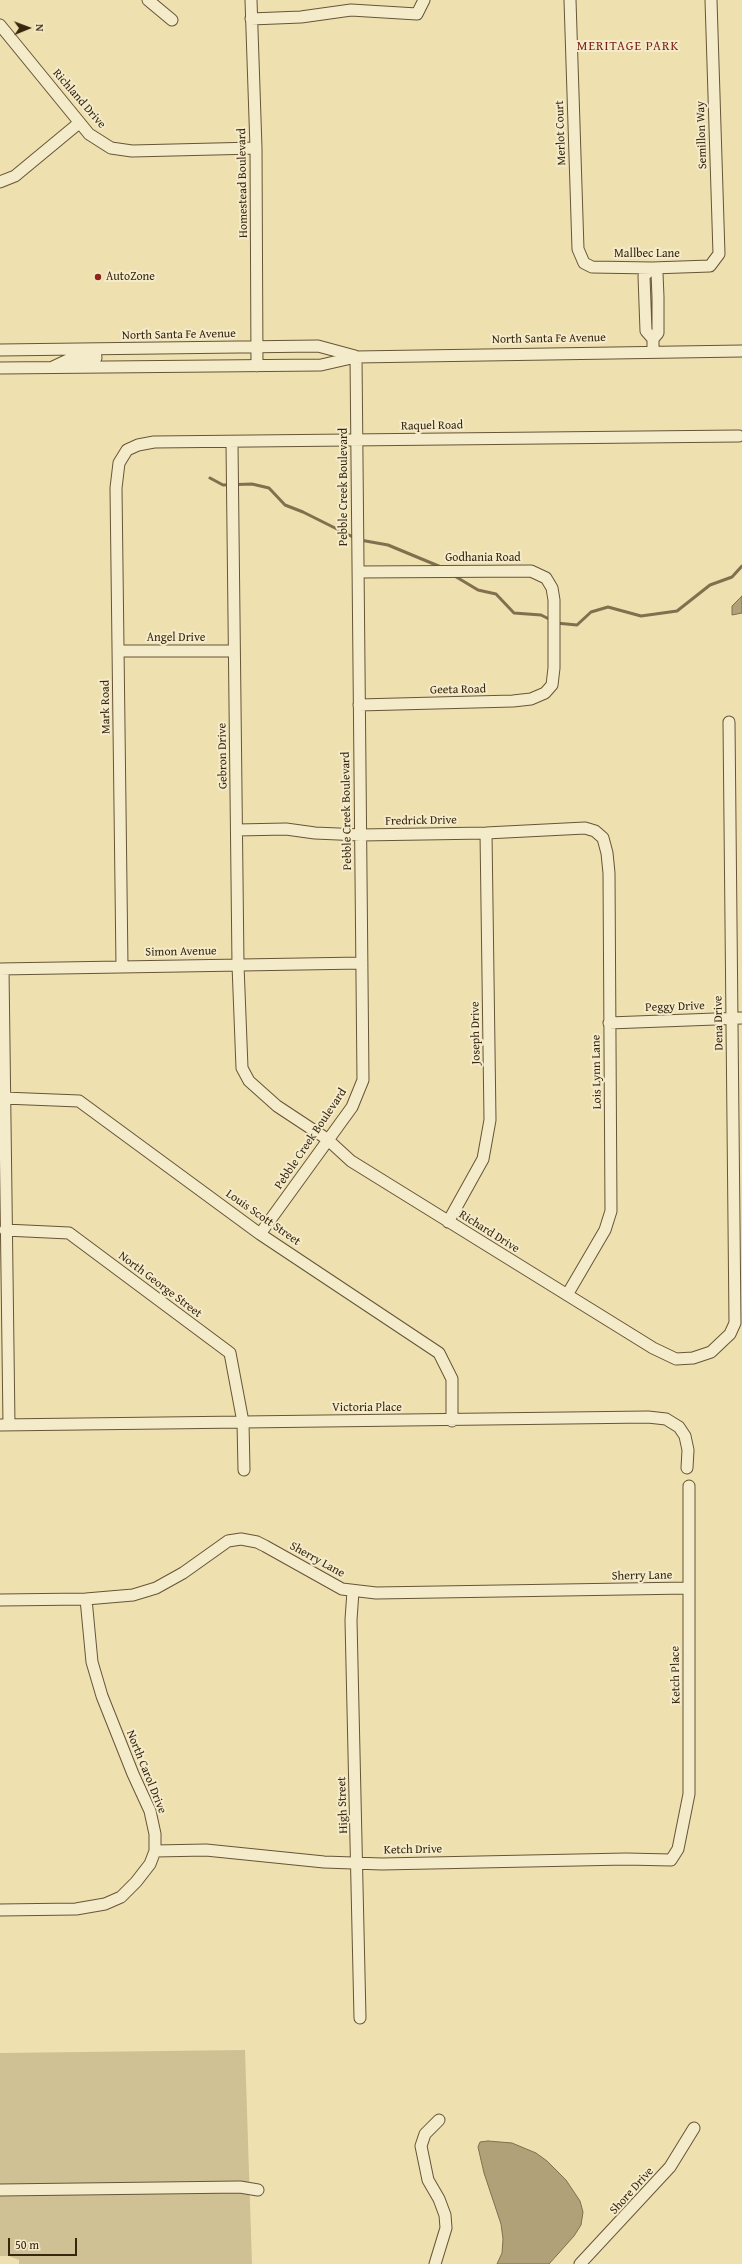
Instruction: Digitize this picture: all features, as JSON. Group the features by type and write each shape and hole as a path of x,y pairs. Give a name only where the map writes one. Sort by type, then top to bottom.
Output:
{"street":[{"path":"148,0 172,20"},
{"name":"Homestead Boulevard","path":"251,0 256,148 257,366"},
{"path":"251,19 300,17 351,10 417,14 424,0"},
{"name":"Merlot Court","path":"570,0 578,249 584,264"},
{"name":"Semillon Way","path":"710,266 719,254 711,0"},
{"name":"Richland Drive","path":"0,25 79,123 89,134 100,142 121,150 256,148"},
{"path":"0,182 15,176 79,123"},
{"name":"Mallbec Lane","path":"584,264 592,267 652,268 710,266"},
{"path":"653,339 646,331 644,276 652,268 657,273 658,297 658,333 653,339 653,351"},
{"path":"645,297 658,297"},
{"name":"North Santa Fe Avenue","path":"0,350 318,346 356,357"},
{"path":"0,354 15,350"},
{"path":"49,369 70,359 96,358 95,350"},
{"name":"North Santa Fe Avenue","path":"0,368 49,369 321,365 356,357 653,351 742,351"},
{"name":"Pebble Creek Boulevard","path":"260,1234 327,1139 352,1107 363,1080 356,357"},
{"name":"Raquel Road","path":"127,450 138,445 154,442 232,443 356,440 739,436"},
{"name":"Gebron Drive","path":"232,443 238,965 242,1068"},
{"name":"Mark Road","path":"122,966 116,488 120,463 127,450"},
{"name":"Godhania Road","path":"358,572 512,570 531,571 546,578 552,588 554,600 552,685"},
{"name":"Angel Drive","path":"118,651 234,652"},
{"name":"Geeta Road","path":"359,705 513,701 531,699 545,693 552,685"},
{"name":"Dena Drive","path":"729,722 737,1018 735,1323"},
{"name":"Fredrick Drive","path":"237,830 286,828 315,833 361,835 486,833 585,828 595,831 603,838"},
{"name":"Joseph Drive","path":"448,1222 483,1159 490,1120 486,833"},
{"name":"Lois Lynn Lane","path":"567,1295 605,1230 611,1211 609,873 607,853 603,838"},
{"name":"Simon Avenue","path":"2,969 362,963"},
{"path":"2,969 6,1230 4,1425"},
{"name":"Peggy Drive","path":"609,1023 737,1018"},
{"name":"Richard Drive","path":"242,1068 249,1082 259,1091 327,1139 351,1161 653,1348 676,1359 693,1358 711,1352 730,1334 735,1323"},
{"name":"Louis Scott Street","path":"4,1098 79,1102 260,1234 439,1353 452,1379 452,1421"},
{"name":"North George Street","path":"6,1230 69,1233 230,1353 243,1422 244,1470"},
{"name":"Victoria Place","path":"4,1425 452,1421 648,1417 666,1419 679,1427 685,1436 688,1450 687,1468"},
{"name":"Ketch Place","path":"671,1860 678,1849 689,1794 689,1486"},
{"name":"Sherry Lane","path":"0,1600 86,1598 133,1595 156,1588 182,1573 228,1541 241,1539 257,1542 342,1589 376,1594 688,1588"},
{"name":"High Street","path":"353,1591 351,1620 358,1862 360,2018"},
{"name":"North Carol Drive","path":"0,1910 76,1909 105,1904 121,1896 136,1882 150,1864 155,1851 155,1834 150,1811 132,1774 102,1696 92,1662 86,1598"},
{"name":"Ketch Drive","path":"155,1851 206,1850 324,1862 382,1864 626,1859 671,1860"},
{"path":"435,2264 446,2228 445,2215 439,2199 428,2180 421,2146 425,2134 439,2120"},
{"name":"Shore Drive","path":"580,2264 670,2168 694,2128"},
{"path":"0,2190 240,2187 258,2190"}],"shaded area":[{"path":"742,596 742,613 732,615 732,606"},
{"path":"245,2050 252,2264 19,2264 19,2260 9,2256 0,2256 0,2053"},
{"path":"488,2141 512,2143 536,2153 547,2161 566,2180 580,2201 583,2212 581,2225 574,2236 549,2264 497,2264 502,2253 503,2239 501,2224 484,2173 478,2147 480,2142"}],"waterway":[{"path":"210,478 223,485 252,484 269,488 285,505 303,512 355,538"},
{"path":"360,540 388,545 441,567"},
{"path":"556,623 577,625 591,612 608,607 641,616 677,611 710,585 732,577 742,566"},
{"path":"453,575 478,590 496,594 514,613 541,615 551,620"}],"place":[{"name":"AutoZone","path":"98,277"}],"district":[{"name":"MERITAGE PARK","path":"628,47"}]}
